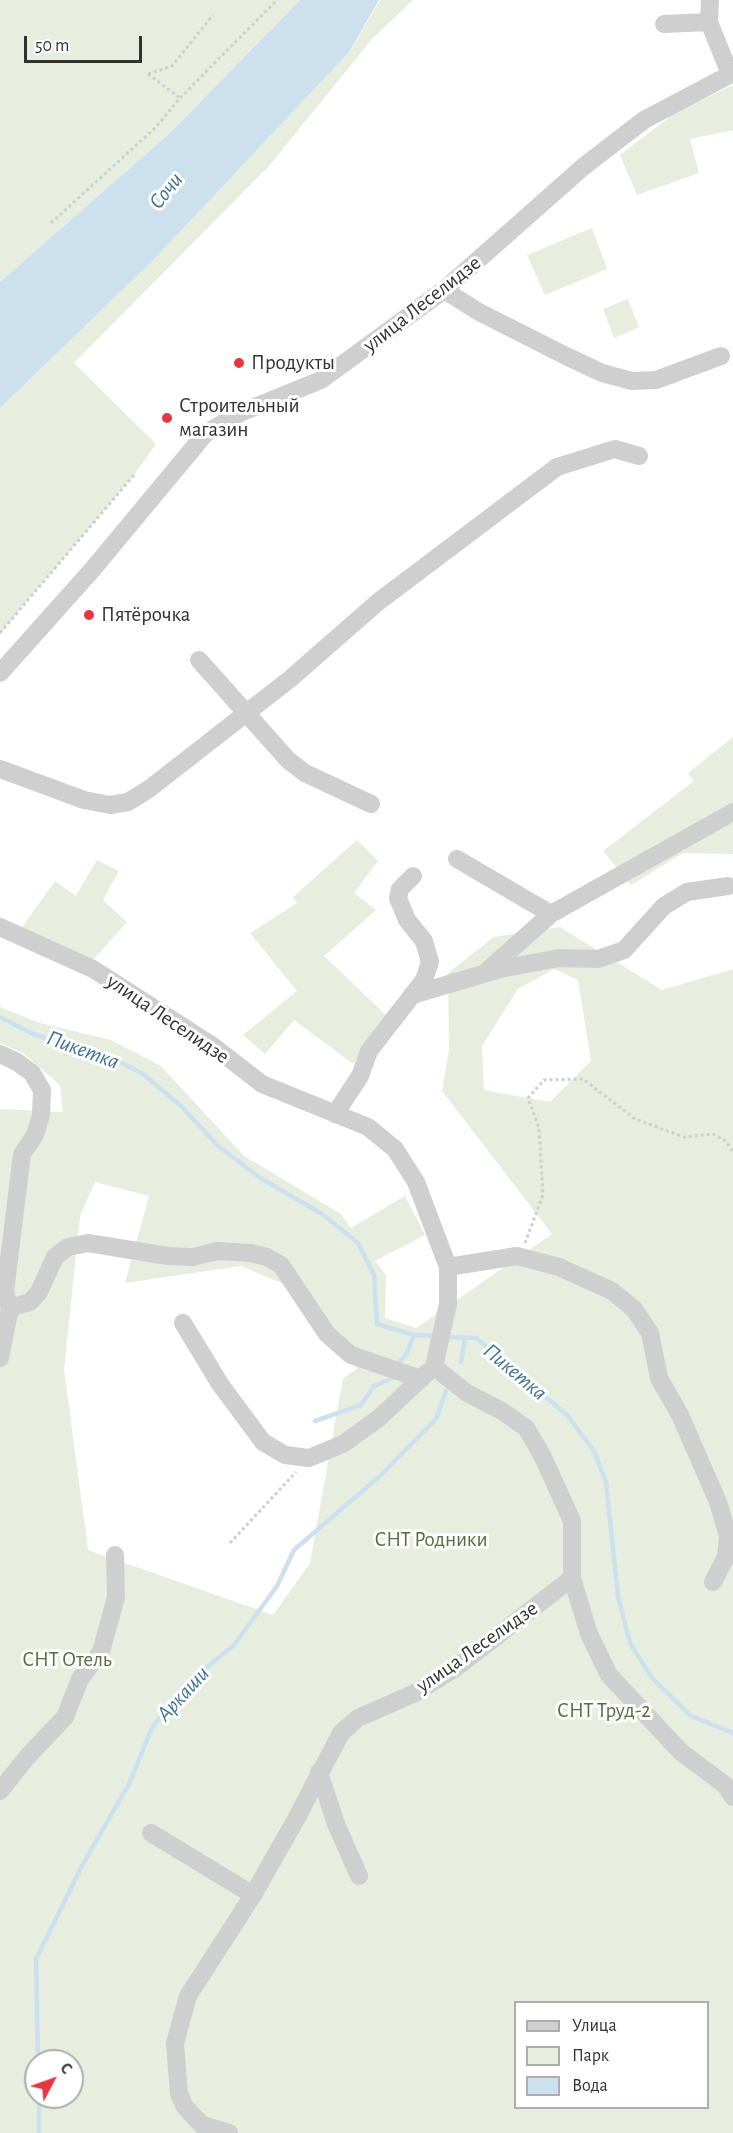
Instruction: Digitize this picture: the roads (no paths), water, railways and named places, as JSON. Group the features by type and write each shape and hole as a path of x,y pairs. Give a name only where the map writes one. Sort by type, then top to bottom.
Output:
{"street":[{"path":"710,0 710,22 731,73"},
{"path":"664,24 710,22"},
{"name":"улица Леселидзе","path":"0,673 93,570 205,434 240,413 321,380 444,290 584,167 644,120 731,73"},
{"path":"444,290 479,312 566,356 602,373 632,381 656,380 721,356"},
{"path":"0,768 84,800 110,805 128,802 149,789 290,679 378,602 557,467 615,449 639,456"},
{"path":"199,660 275,749 305,773 371,804"},
{"path":"484,974 550,914 733,812"},
{"path":"457,859 550,914"},
{"path":"335,1114 360,1076 369,1051 424,980 430,962 424,941 407,920 398,898 400,889 413,876"},
{"path":"412,995 484,974 559,958 598,959 624,950 664,906 687,892 728,886"},
{"name":"улица Леселидзе","path":"0,927 93,969 213,1046 262,1084 368,1126 395,1149 416,1182 448,1267 448,1304 442,1332 428,1373"},
{"path":"0,1054 18,1062 32,1073 42,1090 41,1115 35,1135 22,1154 5,1292 10,1308 0,1358"},
{"path":"10,1308 30,1302 39,1292 55,1257 68,1247 88,1243 168,1256 193,1257 217,1251 251,1253 267,1257 281,1266 327,1334 351,1355 428,1373 502,1411 526,1428 542,1455 572,1521 572,1578 589,1634 609,1675 681,1752 725,1785 733,1797"},
{"path":"448,1267 517,1256 559,1267 612,1291 634,1309 650,1333 659,1377 685,1426 718,1502 728,1536 726,1557 713,1582"},
{"path":"183,1323 220,1384 263,1442 285,1455 309,1458 343,1444 380,1418 428,1373"},
{"path":"0,1791 27,1756 65,1717 80,1679 101,1652 116,1597 115,1555"},
{"name":"улица Леселидзе","path":"229,2133 202,2125 184,2107 179,2094 175,2043 188,1996 253,1895 341,1733 358,1718 415,1693 457,1667 572,1578"},
{"path":"319,1772 336,1824 359,1876"},
{"path":"151,1833 253,1895"}],"water":[{"name":"Сочи","path":"300,0 379,0 349,52 154,259 0,408 0,282 170,133"}],"waterway":[{"name":"Пикетка","path":"0,1017 33,1034 67,1045 95,1049 143,1074 181,1106 218,1146 259,1177 322,1214 358,1243 374,1275 377,1324 414,1335 438,1336"},
{"path":"398,1363 406,1355 414,1335"},
{"name":"Пикетка","path":"446,1337 476,1338 567,1415 594,1451 606,1482 618,1596 630,1643 652,1678 691,1716 733,1733"},
{"path":"461,1362 465,1338"},
{"path":"315,1421 361,1405 374,1386 393,1378"},
{"name":"Аркаши","path":"38,2049 36,1959 83,1864 129,1784 152,1728 186,1684 234,1645 277,1586 294,1550 381,1475 436,1419 446,1391"},
{"name":"Аркаши","path":"39,2109 39,2133"}],"place":[{"name":"Продукты","path":"239,363"},
{"name":"Строительный магазин","path":"167,418"},
{"name":"Пятёрочка","path":"89,615"}],"park label":[{"name":"СНТ Родники","path":"431,1540"},
{"name":"СНТ Отель","path":"67,1660"},
{"name":"СНТ Труд-2","path":"604,1711"}]}
